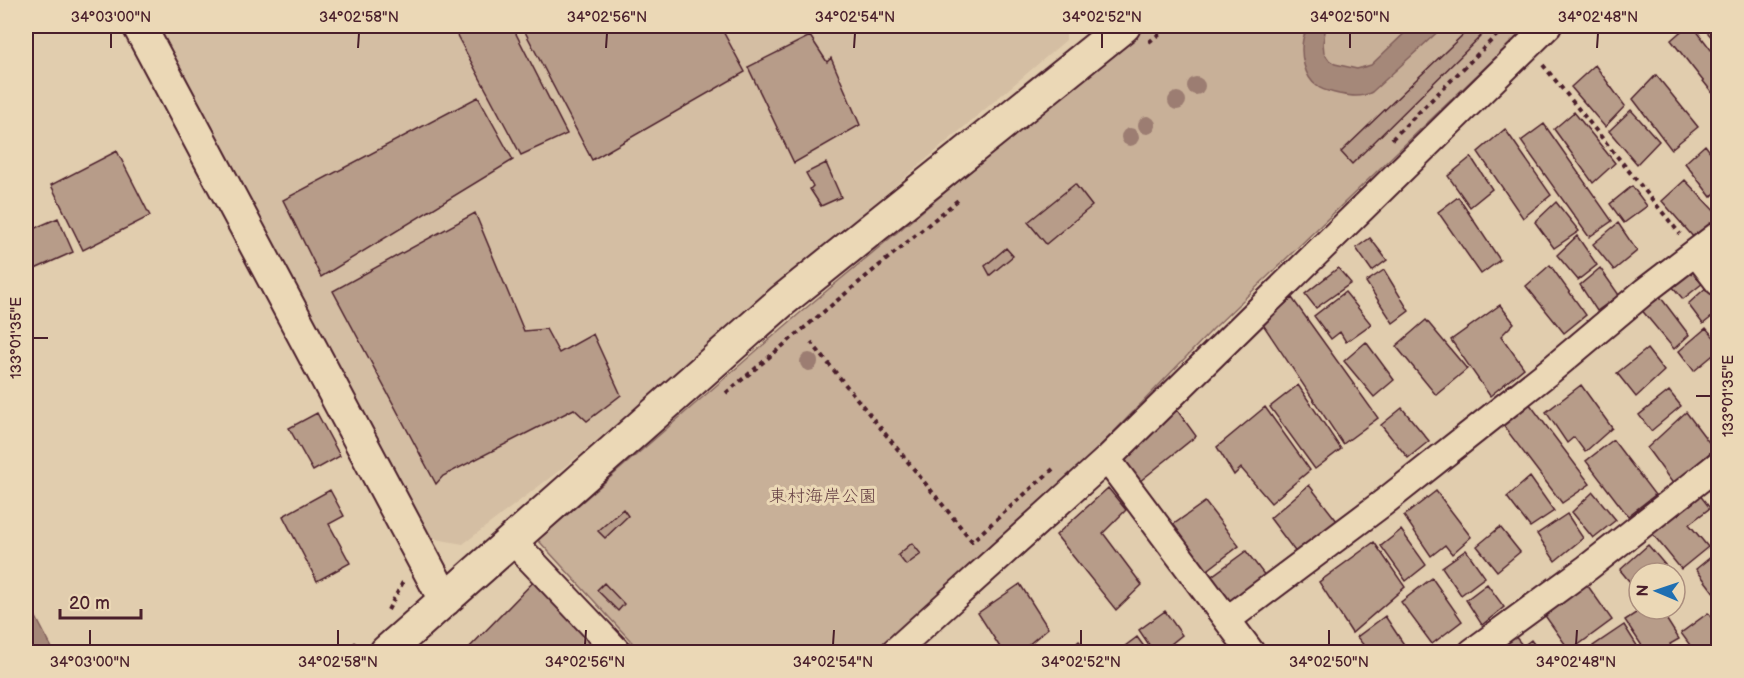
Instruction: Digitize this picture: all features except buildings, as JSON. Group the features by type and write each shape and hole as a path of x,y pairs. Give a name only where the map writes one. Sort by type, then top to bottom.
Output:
{"street":[{"path":"139,26 445,600"},
{"path":"894,652 1107,459 1548,26"},
{"path":"386,652 782,301 1135,35"},
{"path":"1227,620 1383,503 1551,370 1645,291 1719,235"},
{"path":"1696,253 1719,282"},
{"path":"1107,459 1251,652"},
{"path":"1472,652 1587,568 1719,465"},
{"path":"512,540 618,652"}],"path":[{"path":"1135,35 1169,26"},
{"path":"1528,46 1696,253"},
{"path":"726,393 966,194"},
{"path":"811,342 972,541 1056,466"}],"shaded area":[{"path":"152,26 1066,26 1066,40 581,454 463,544 424,537"},
{"path":"1309,26 1326,26 1323,43 1324,53 1329,60 1335,64 1357,69 1371,65 1412,26 1444,26 1372,92 1356,96 1325,90 1317,86 1309,77 1304,65 1302,45 1303,37"},
{"path":"26,598 54,652 26,652"}],"green space":[{"name":"東村海岸公園","path":"1145,26 1528,26 1213,329 1055,493 880,652 641,652 538,540 800,313"}]}
